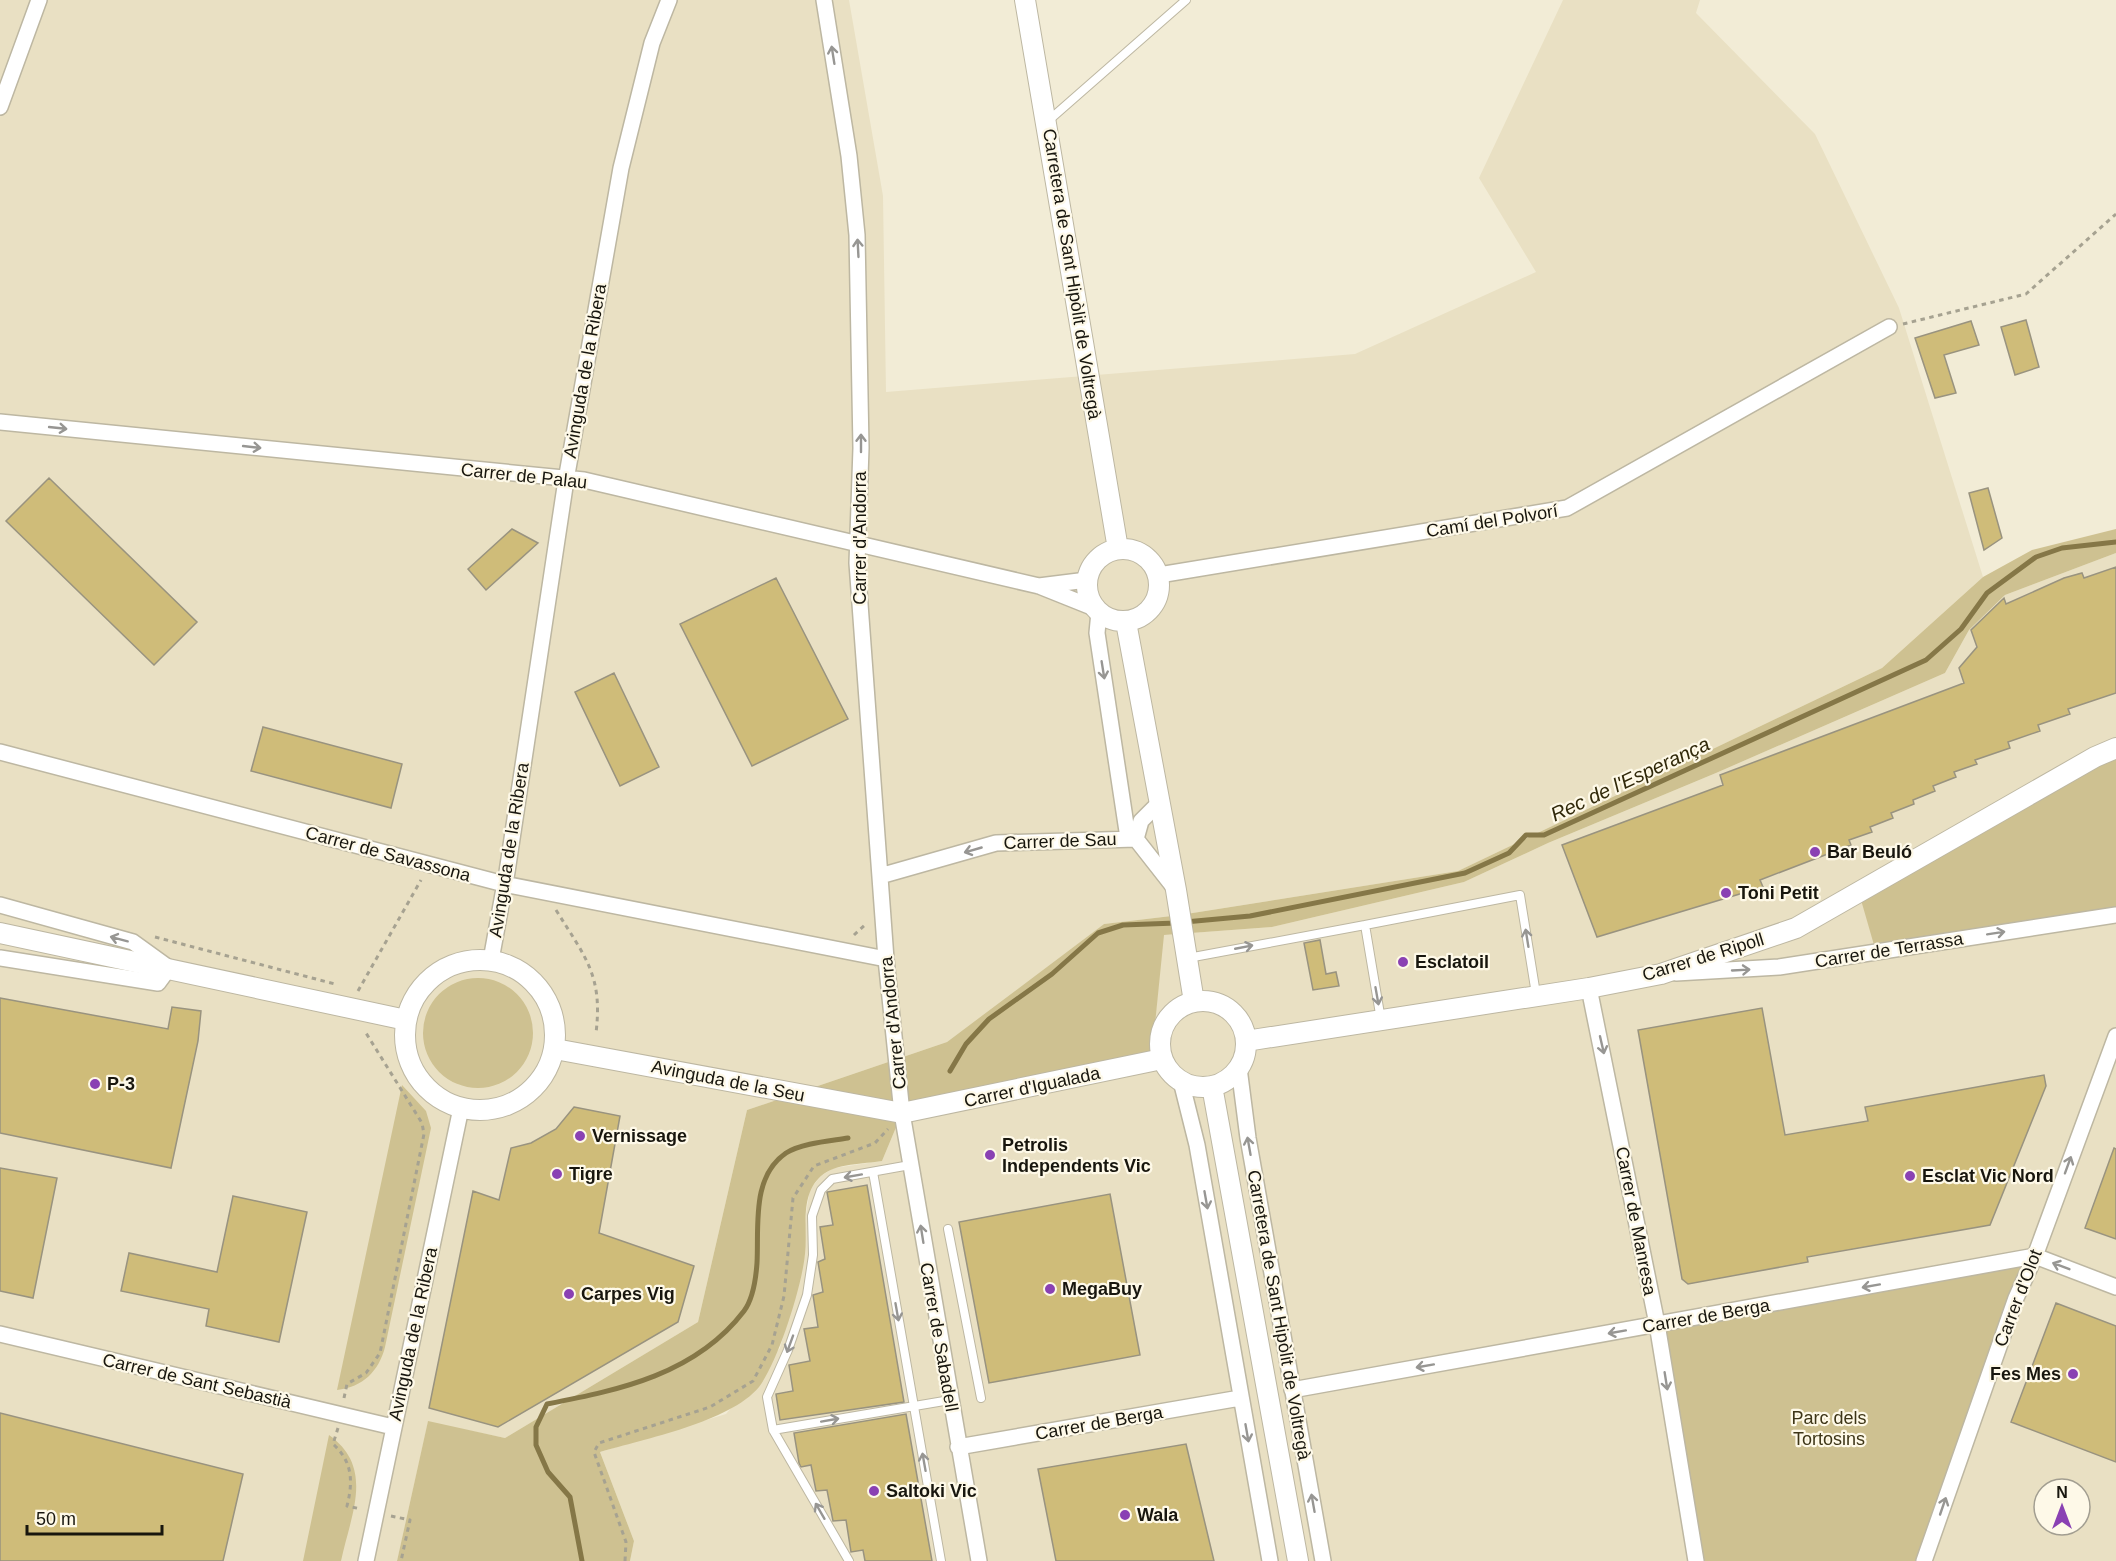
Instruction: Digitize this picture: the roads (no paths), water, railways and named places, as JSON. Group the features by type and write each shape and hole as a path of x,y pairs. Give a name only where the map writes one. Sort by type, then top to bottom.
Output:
{"street":[{"path":"0,107 39,0"},
{"name":"Avinguda de la Ribera","path":"491,960 566,480 621,168 652,43 669,0"},
{"name":"Carrer d'Andorra","path":"824,0 849,156 857,235 861,448 857,544 886,959 902,1113"},
{"name":"Carretera de Sant Hipòlit de Voltregà","path":"1025,0 1118,549"},
{"name":"Camí del Polvorí","path":"1159,575 1567,508 1889,327"},
{"name":"Carrer de Palau","path":"0,422 584,480 1039,586 1096,610"},
{"path":"1096,610 1114,621 1126,622 1139,619 1149,611 1157,601 1160,588 1159,575 1153,564 1143,555 1131,550 1118,549 1106,553 1095,561 1087,580 1089,597 1096,610 1097,633 1132,838 1176,890"},
{"name":"Carrer de Palau","path":"1039,586 1087,580"},
{"path":"1126,622 1182,922 1194,1002"},
{"name":"Carrer de Ripoll","path":"1246,1041 1589,988 1661,974 1796,928 2095,757 2116,748"},
{"name":"Carrer de Savassona","path":"0,752 504,885 886,959"},
{"path":"1132,838 1141,821 1160,802"},
{"name":"Carrer de Sau","path":"880,876 996,843 1132,838"},
{"path":"0,905 133,942 169,968"},
{"name":"Carrer de Terrassa","path":"1661,974 1779,967 2116,915"},
{"path":"0,933 406,1020"},
{"path":"0,958 158,983 169,968"},
{"path":"468,960 491,960 525,973 544,993 555,1020 555,1049 547,1071 532,1090 511,1104 488,1110 461,1108 437,1097 417,1076 406,1049 406,1020 417,992 439,971 468,960"},
{"name":"Carrer de Manresa","path":"1589,988 1604,1050 1657,1324 1696,1561"},
{"path":"1194,1002 1210,1002 1226,1008 1242,1025 1246,1041 1245,1055 1239,1068 1227,1080 1212,1086 1196,1087 1181,1081 1162,1059 1161,1037 1166,1023 1175,1012 1194,1002"},
{"name":"Carrer d'Olot","path":"1924,1561 2016,1298 2035,1256 2116,1036"},
{"name":"Avinguda de la Seu","path":"555,1049 902,1113"},
{"name":"Carrer d'Igualada","path":"902,1113 1162,1059"},
{"name":"Carretera de Sant Hipòlit de Voltregà","path":"1239,1068 1248,1138 1323,1561"},
{"path":"1181,1081 1197,1145 1270,1561"},
{"name":"Carretera de Sant Hipòlit de Voltregà","path":"1212,1086 1298,1561"},
{"name":"Avinguda de la Ribera","path":"366,1561 461,1108"},
{"name":"Carrer de Sabadell","path":"902,1113 979,1561"},
{"path":"2035,1256 2116,1287"},
{"name":"Carrer de Berga","path":"1292,1390 2035,1256"},
{"name":"Carrer de Sant Sebastià","path":"0,1334 393,1427"},
{"name":"Carrer de Berga","path":"958,1447 1240,1398"}],"lane":[{"path":"1047,122 1186,0"},
{"path":"1187,958 1520,895 1536,996"},
{"path":"1365,925 1381,1020"},
{"path":"849,1561 773,1430 766,1397 788,1350 807,1295 813,1255 812,1216 820,1190 832,1179 910,1165"},
{"path":"873,1172 942,1561"},
{"path":"948,1229 981,1398"},
{"path":"773,1430 950,1400"}],"waterway":[{"name":"Rec de l'Esperança","path":"1185,922 1250,916 1465,873 1509,853 1526,835 1544,835 1926,660 1961,629 1987,593 2036,557 2062,548 2116,542"},
{"name":"Rec de l'Esperança","path":"950,1071 966,1044 989,1019 1052,974 1098,933 1123,925 1176,923"},
{"name":"Rec de l'Esperança","path":"582,1561 570,1497 548,1472 536,1445 536,1427 547,1404 602,1392 655,1376 703,1350 725,1333 744,1311 752,1294 757,1263 759,1203 767,1175 786,1153 816,1143 848,1138"}],"place":[{"name":"Bar Beuló","path":"1815,852"},
{"name":"Toni Petit","path":"1726,893"},
{"name":"Esclatoil","path":"1403,962"},
{"name":"P-3","path":"95,1084"},
{"name":"Vernissage","path":"580,1136"},
{"name":"Petrolis Independents Vic","path":"990,1155"},
{"name":"Tigre","path":"557,1174"},
{"name":"Esclat Vic Nord","path":"1910,1176"},
{"name":"MegaBuy","path":"1050,1289"},
{"name":"Carpes Vig","path":"569,1294"},
{"name":"Fes Mes","path":"2073,1374"},
{"name":"Saltoki Vic","path":"874,1491"},
{"name":"Wala","path":"1125,1515"}],"park label":[{"name":"Parc dels Tortosins","path":"1829,1428"}]}
